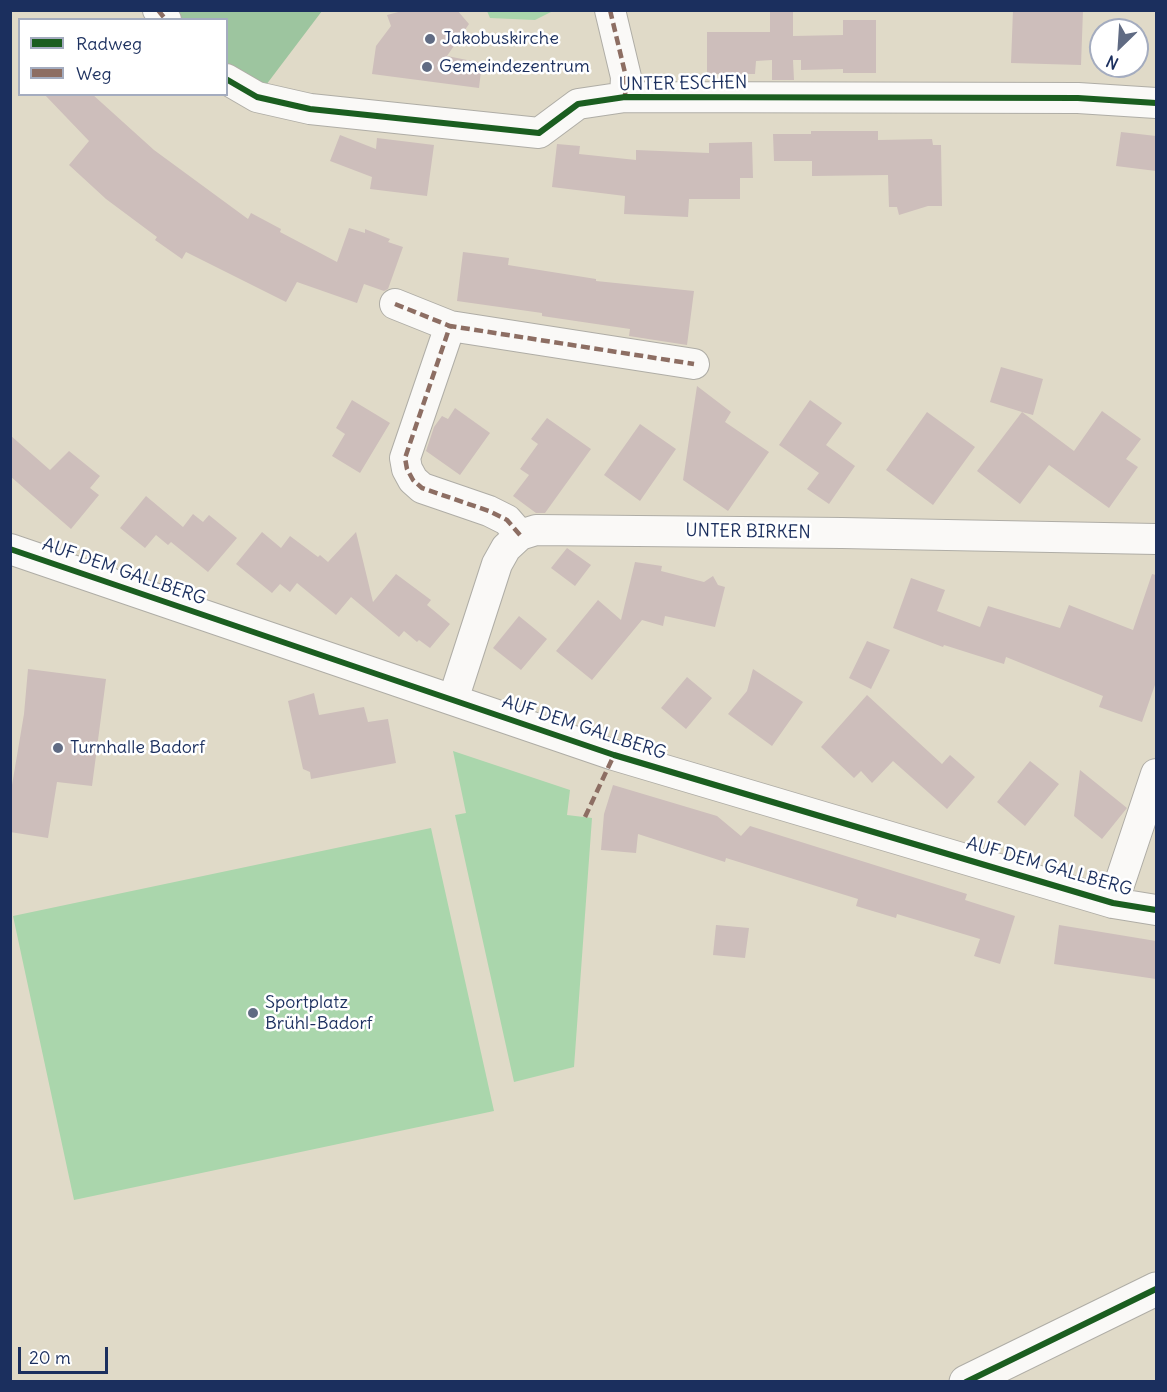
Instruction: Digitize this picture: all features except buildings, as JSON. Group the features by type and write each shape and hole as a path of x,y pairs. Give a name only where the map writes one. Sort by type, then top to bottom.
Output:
{"main road":[{"path":"966,1382 1156,1289"}],"street":[{"name":"UNTER ESCHEN","path":"610,10 626,78 625,97"},
{"name":"UNTER ESCHEN","path":"228,80 257,97 310,109 539,133 578,104 625,97 1056,98 1156,103"},
{"path":"395,304 450,326 694,364"},
{"path":"450,326 405,458 407,469 413,480 422,488 489,511 507,520 520,535 506,548 498,564 453,700"},
{"name":"UNTER BIRKEN","path":"520,535 536,530 550,530 1156,539"},
{"name":"AUF DEM GALLBERG","path":"10,549 614,755 1113,903 1156,910"},
{"path":"1113,903 1156,774"}],"green space":[{"path":"174,11 322,11 263,89 228,65 228,18 182,18"},
{"path":"487,11 553,11 535,20 490,18"},
{"path":"453,751 570,790 567,815 592,818 574,1067 514,1082 455,815 466,813"},
{"name":"Sportplatz Brühl-Badorf","path":"431,828 494,1111 74,1200 13,916"}],"marked path":[{"path":"158,10 164,18"},
{"path":"610,10 626,77 625,97 620,98"},
{"path":"395,304 450,326"},
{"path":"520,535 507,520 489,511 422,488 413,480 407,469 405,458 450,326 694,364"},
{"path":"585,817 614,755"}],"cycle path":[{"path":"228,80 257,97 310,109 539,133 578,104 625,97 1078,98 1156,103"},
{"path":"10,549 614,755 1113,903 1156,910"},
{"path":"966,1382 1156,1289"}],"place":[{"name":"Jakobuskirche","path":"430,39"},
{"name":"Gemeindezentrum","path":"427,67"},
{"name":"Turnhalle Badorf","path":"58,748"},
{"name":"Sportplatz Brühl-Badorf","path":"253,1013"}]}
